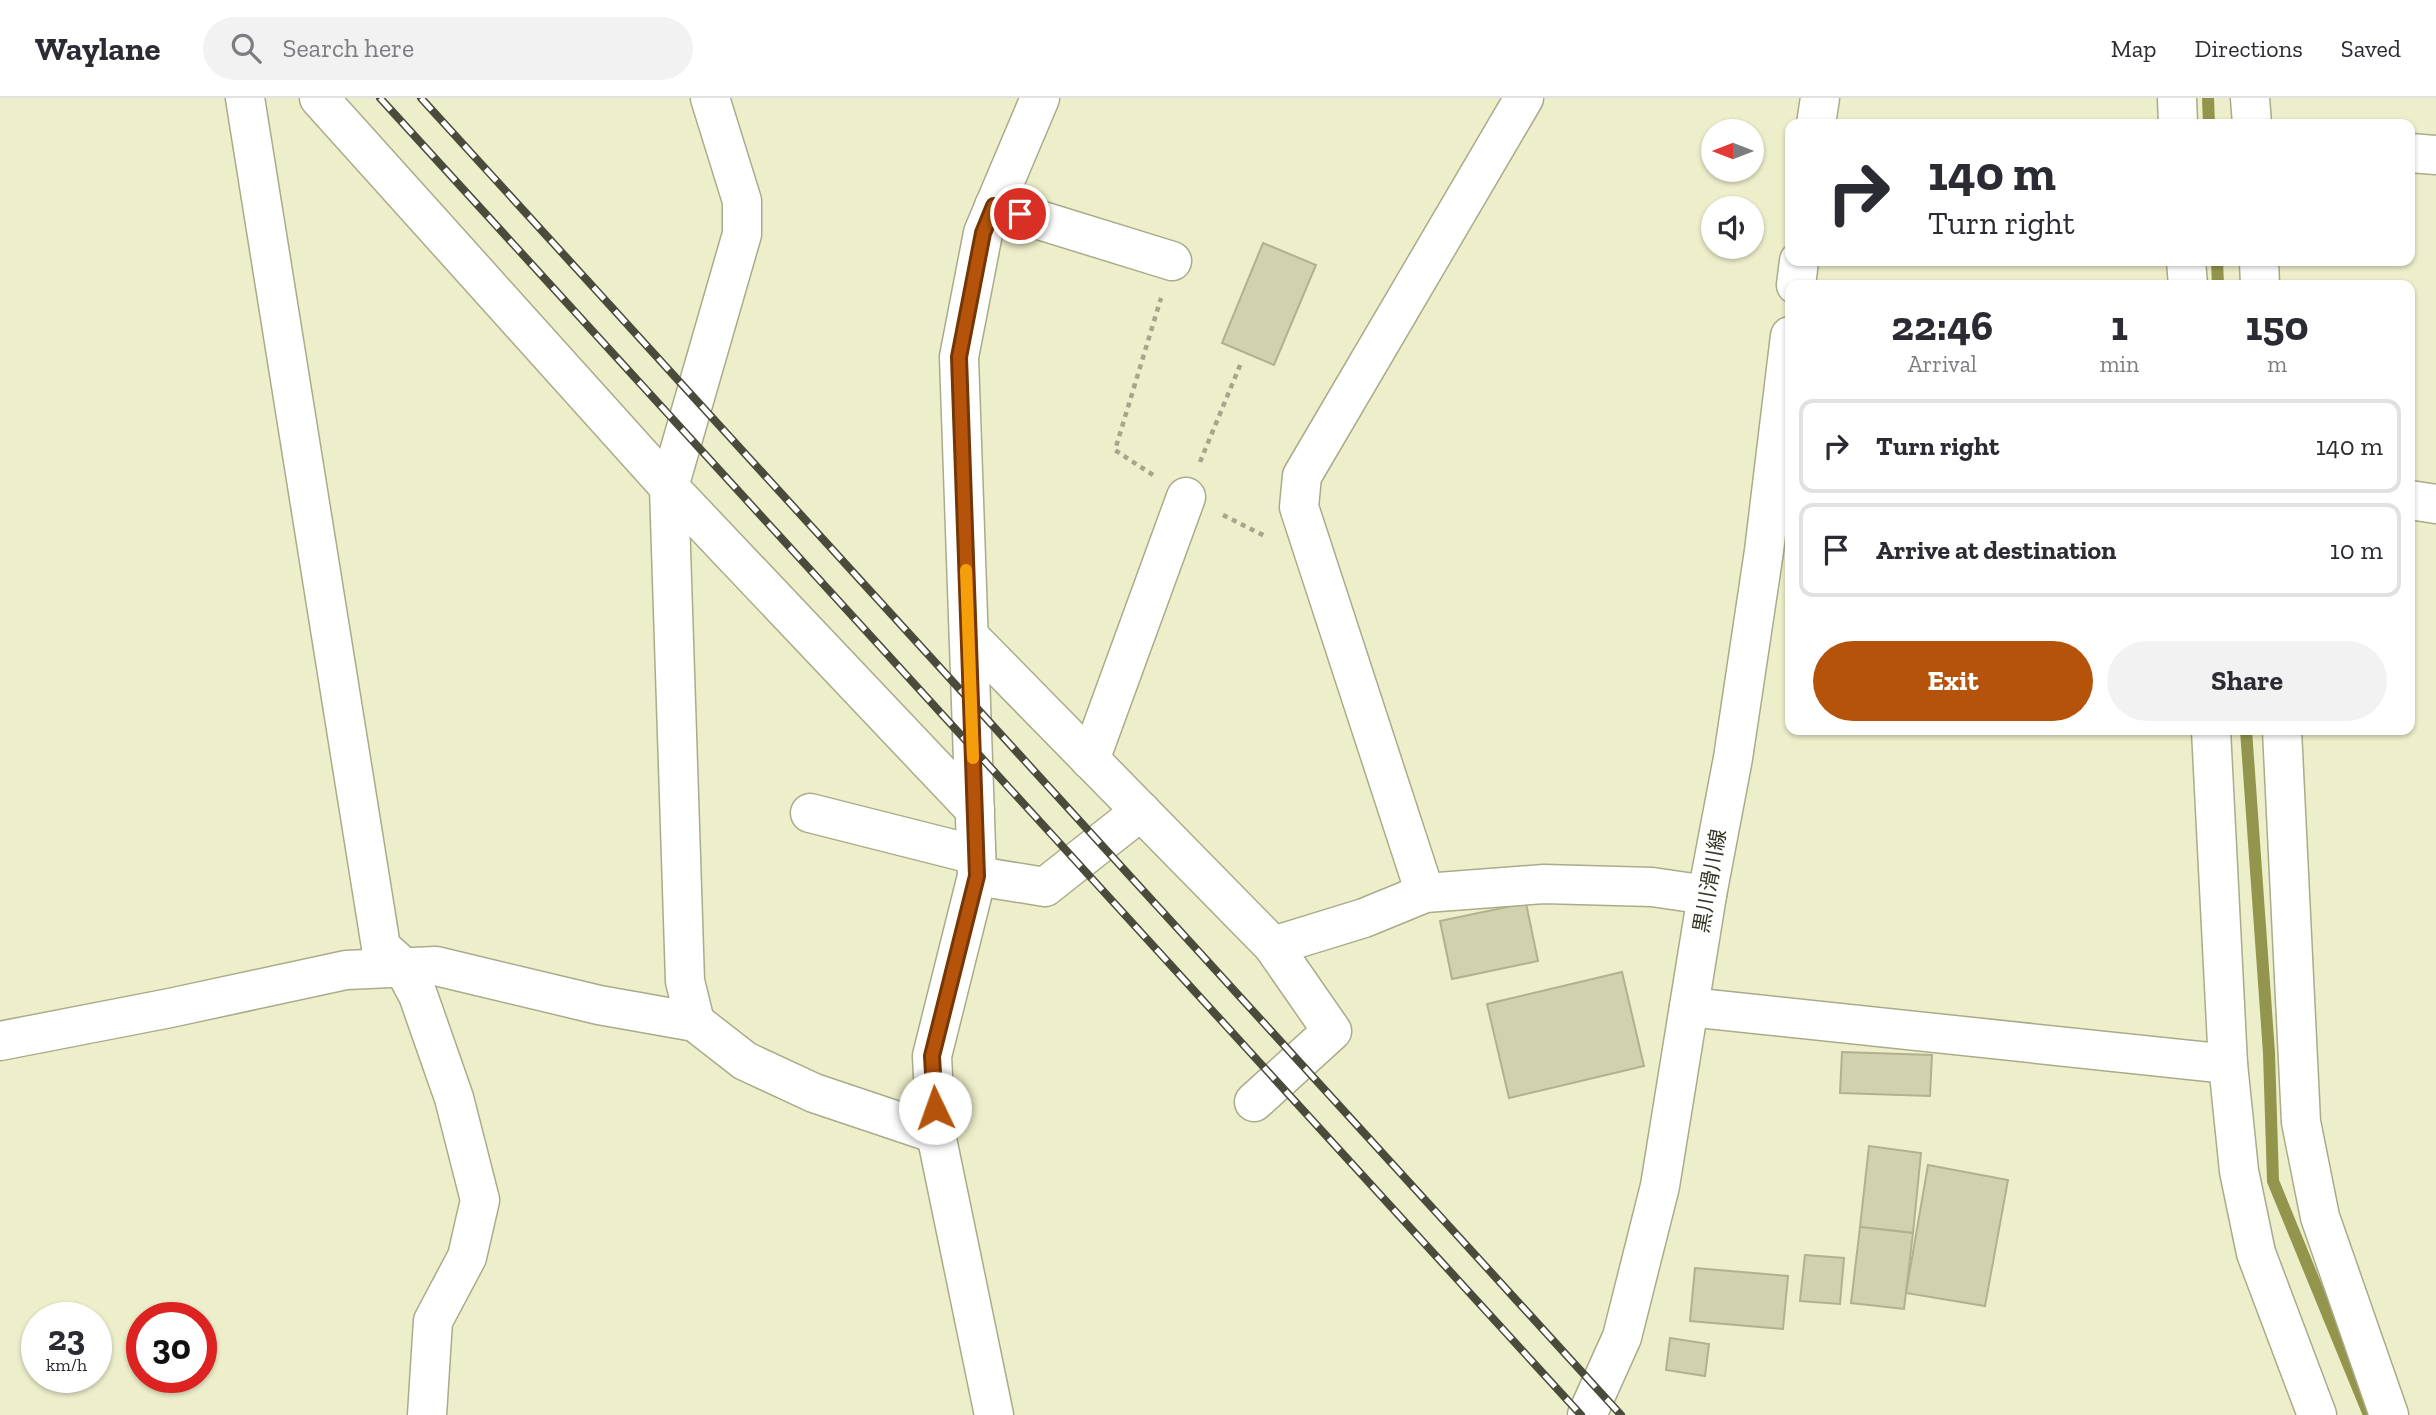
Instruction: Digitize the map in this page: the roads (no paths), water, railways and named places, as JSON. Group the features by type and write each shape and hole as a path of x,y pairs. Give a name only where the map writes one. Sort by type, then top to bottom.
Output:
{"street":[{"path":"244,98 381,947 403,967 418,995 454,1098 480,1200 467,1257 433,1321 427,1415"},
{"path":"319,98 670,487 975,810"},
{"path":"695,1023 685,981 670,487 742,234 742,201 710,98"},
{"path":"994,1415 936,1134 932,1056 977,865 959,357 983,233 1040,98"},
{"path":"1426,894 1299,507 1302,475 1524,98"},
{"path":"1817,119 1820,98"},
{"path":"2177,98 2178,119"},
{"path":"2250,98 2252,119"},
{"path":"2415,153 2436,155"},
{"path":"994,206 1172,261"},
{"name":"黒川滑川線","path":"1587,1415 1622,1337 1660,1186 1707,895 1733,758 1785,391"},
{"path":"1090,760 1186,497"},
{"path":"2415,501 2436,504"},
{"path":"969,636 1273,946 1332,1031 1254,1102"},
{"path":"2211,735 2228,1064 2239,1171 2256,1253 2317,1415"},
{"path":"2282,735 2301,1122 2320,1217 2389,1415"},
{"path":"810,813 1045,887 1141,811"},
{"path":"1273,946 1364,918 1426,894 1544,884 1653,887 1707,895"},
{"path":"0,1041 346,970 436,966 599,1005 695,1023 745,1061 814,1093 936,1134"},
{"path":"1689,1007 2228,1064"}],"waterway":[{"path":"2208,98 2209,119"},
{"path":"2217,266 2218,280"},
{"path":"2246,735 2269,1053 2273,1181 2369,1415"}],"railway":[{"path":"380,98 1581,1415"},
{"path":"421,98 1621,1415"}]}
